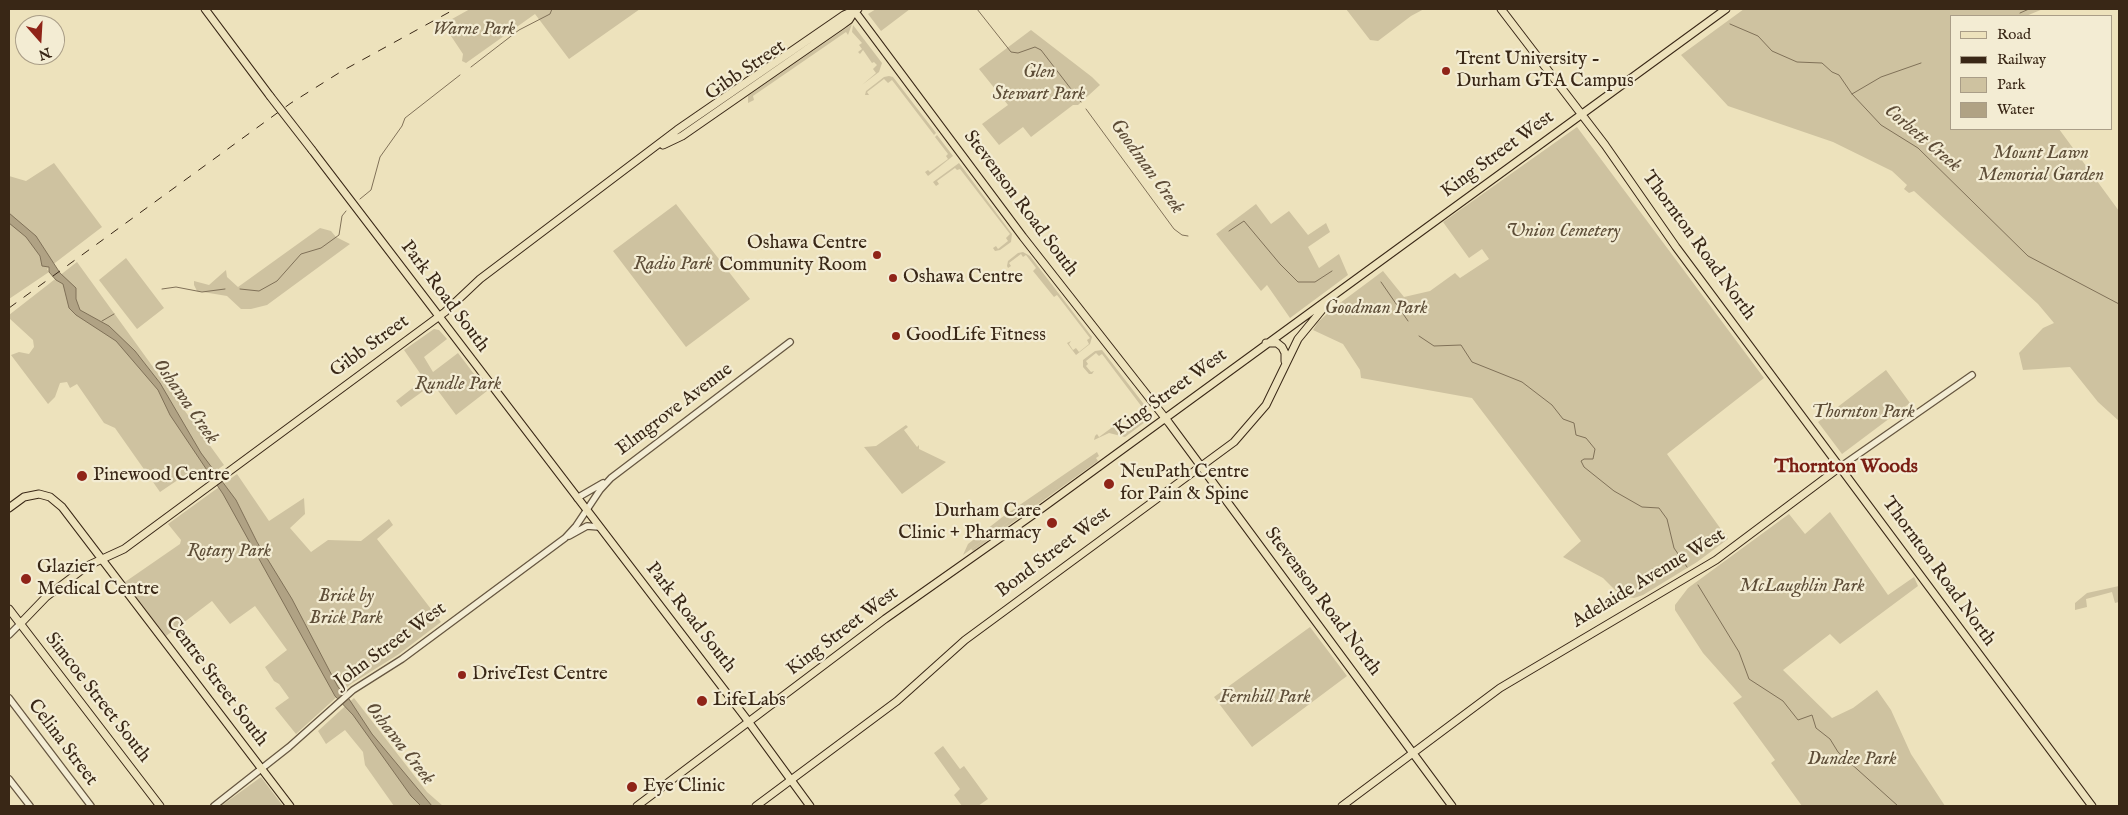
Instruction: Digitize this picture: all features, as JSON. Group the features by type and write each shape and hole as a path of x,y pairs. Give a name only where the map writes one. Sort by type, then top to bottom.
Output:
{"main road":[{"name":"Park Road South","path":"205,9 749,723 810,806"},
{"name":"Thornton Road North","path":"1501,9 1582,114 1676,247 2092,806"},
{"name":"King Street West","path":"637,806 885,619 1165,418 1726,9"},
{"name":"Gibb Street","path":"20,624 46,597 75,576 99,565 103,560 124,548 226,473 438,316 459,300 480,279 650,152 682,136 849,20 855,10"},
{"name":"Stevenson Road South","path":"855,10 1032,248 1165,418"},
{"name":"Bond Street West","path":"756,806 908,692 965,640 1234,442 1251,425 1266,405 1298,339 1334,295"},
{"path":"1266,343 1277,343 1282,347 1286,353 1285,366"},
{"name":"Stevenson Road North","path":"1165,418 1452,806"},
{"name":"Adelaide Avenue West","path":"1342,806 1510,681 1716,560 1840,467"},
{"name":"Centre Street South","path":"9,508 24,497 39,494 50,497 62,507 290,806"},
{"name":"Simcoe Street South","path":"9,609 160,806"}],"street":[{"name":"Elmgrove Avenue","path":"587,511 611,478 790,342"},
{"name":"Adelaide Avenue West","path":"1840,467 1972,375"},
{"path":"577,498 611,478"},
{"name":"John Street West","path":"214,806 303,735 353,690 402,659 565,538 587,511"},
{"path":"565,538 587,526 599,526"},
{"path":"9,635 20,624"},
{"name":"Celina Street","path":"9,698 91,806"},
{"path":"9,779 30,806"}],"green space":[{"name":"Warne Park","path":"470,9 640,9 569,59 535,14 466,63 462,61 463,54 443,24"},
{"path":"876,9 910,9 881,31 868,14"},
{"path":"1346,9 1424,9 1411,16 1378,41 1370,40"},
{"name":"Mount Lawn Memorial Garden","path":"1744,9 2043,9 2028,15 1950,15 1950,130 2060,130 2119,211 2119,421 2098,402 2070,367 2023,370 2019,353 2043,328 2054,323 2038,304 1914,191 1909,193 1904,189 1907,185 1892,171 1833,142 1728,106 1681,55"},
{"path":"852,24 848,35 846,32 753,96 754,100 748,103 748,96"},
{"path":"853,25 882,63 879,72 862,85 876,73 873,69 877,65 874,62 872,63 863,50 860,54 858,52 862,49 859,45 862,43 852,32"},
{"name":"Glen Stewart Park","path":"1031,30 1100,85 1078,105 1073,105 1031,137 1023,127 999,145 982,124 1008,105 979,69"},
{"path":"884,77 893,77 936,133 934,135 892,80 888,83 884,79 867,92 869,95 865,95 866,91"},
{"path":"1577,127 1764,378 1667,454 1728,539 1697,562 1643,595 1634,598 1621,596 1603,578 1563,557 1581,541 1472,398 1361,378 1360,370 1343,344 1313,330 1318,322 1336,306 1383,271 1404,297 1430,291 1455,273 1460,278 1489,259 1482,249 1469,258 1443,222"},
{"path":"937,135 953,156 928,176 925,172 928,170 930,172 948,159 946,156 948,154 935,137"},
{"path":"54,163 102,227 47,269 49,272 9,299 9,176 26,181"},
{"path":"959,163 1012,234 1011,242 1000,250 995,251 993,248 996,246 998,249 1008,241 1006,238 1010,234 960,169 957,170 955,168 937,181 939,184 936,186 933,182"},
{"name":"Radio Park","path":"676,204 750,299 686,347 613,251"},
{"path":"1256,204 1271,224 1289,211 1308,235 1326,223 1330,232 1308,247 1319,268 1339,254 1348,275 1290,318 1267,285 1261,291 1216,234"},
{"path":"320,228 331,231 336,237 350,244 267,305 251,309 241,309 227,296 197,291 194,285 194,281 209,285 226,270 227,277 238,287"},
{"path":"1023,252 1030,256 1092,337 1090,344 1076,355 1067,343 1071,341 1069,344 1073,350 1076,348 1079,352 1089,344 1087,340 1090,338 1057,295 1054,297 1033,271 1036,268 1026,255 1023,257 1021,254 1009,263 1011,266 1008,268 1008,261 1018,253"},
{"path":"126,258 164,308 137,329 99,280"},
{"path":"77,262 224,465 210,475 211,477 207,480 200,481 191,471 160,492 115,428 104,423 77,384 70,388 67,382 60,383 55,397 48,404 11,355 19,352 29,354 34,347 33,340 9,318 9,315"},
{"name":"Rundle Park","path":"434,329 439,330 447,339 424,357 433,372 458,353 487,391 456,415 433,384 401,407 396,401 424,379 404,350"},
{"path":"1102,350 1153,416 1125,437 1109,433 1094,440 1097,434 1099,437 1118,423 1117,419 1122,429 1125,427 1127,430 1144,416 1142,413 1145,411 1102,354 1099,356 1096,353 1086,361 1088,364 1086,366 1091,372 1094,371 1092,374 1089,374 1083,367 1083,360 1095,351"},
{"name":"Thornton Park","path":"1886,370 1910,403 1842,454 1818,422"},
{"path":"906,425 908,427 904,430 917,447 919,445 919,449 946,462 902,494 864,447 876,446"},
{"path":"1097,452 1099,456 1096,458 1098,461 973,551 971,549 963,555 968,544 1005,515"},
{"path":"237,474 269,521 304,498 305,514 290,528 311,552 328,540 361,541 389,519 393,525 377,539 441,622 399,654 351,684 296,734 275,708 289,698 265,667 287,650 255,606 230,624 212,601 166,636 125,582 180,544 181,540 168,524"},
{"path":"1830,512 1888,595 1914,577 1918,586 1840,644 1830,634 1783,670 1832,718 1853,708 1877,690 1891,710 1911,754 1945,806 1802,806 1771,763 1775,760 1733,703 1742,697 1703,653 1675,610 1675,605 1688,588 1789,514 1805,534"},
{"path":"2119,586 2119,602 2115,603 2112,592 2086,599 2087,607 2075,610 2075,603 2087,593"},
{"name":"Fernhill Park","path":"1310,627 1347,676 1252,747 1214,697"},
{"path":"354,698 427,792 443,806 394,806 365,765 363,752 345,730 326,744 318,731"},
{"path":"943,746 960,769 964,766 988,799 978,806 962,806 954,795 960,789 934,753"},
{"path":"261,777 283,806 221,806"}],"water":[{"path":"9,213 36,236 60,273 76,288 76,299 80,310 109,326 135,351 160,383 201,453 236,500 257,542 292,599 338,687 349,699 372,734 432,806 421,806 411,796 353,715 335,696 223,494 170,415 158,390 116,341 76,315 69,308 63,284 56,280 49,272 49,267 42,266 40,256 26,237 9,223"}],"waterway":[{"name":"Goodman Creek","path":"471,67 519,30 550,14 552,9"},
{"name":"Goodman Creek","path":"977,9 1011,52 1018,53 1035,47 1041,50 1081,102"},
{"path":"2020,13 2029,9"},
{"name":"Corbett Creek","path":"1730,24 1758,36 1772,51 1797,62 1822,63 1832,72 1839,75 1852,94 1881,125 1918,148 2028,256 2119,304"},
{"path":"1852,94 1881,77 1921,63"},
{"name":"Goodman Creek","path":"360,199 371,190 380,157 402,126 405,118 460,75"},
{"name":"Goodman Creek","path":"1086,109 1174,229 1182,235 1188,236"},
{"name":"Goodman Creek","path":"240,289 259,291 277,281 301,254 321,248 339,235 342,216 346,211"},
{"name":"Goodman Creek","path":"1229,231 1244,221 1280,264 1298,282 1315,282 1332,271"},
{"name":"Goodman Creek","path":"1381,282 1408,321"},
{"name":"Goodman Creek","path":"162,289 176,287 202,292 225,289"},
{"name":"Goodman Creek","path":"102,321 114,314"},
{"name":"Goodman Creek","path":"1419,336 1434,346 1461,345 1472,362 1522,382 1552,405 1563,419 1574,423 1576,435 1586,438 1595,449 1593,459 1581,461 1584,467 1614,491 1642,507 1659,508 1667,519 1674,548 1687,567"},
{"name":"Goodman Creek","path":"1698,585 1739,652 1749,679 1783,701 1798,720 1812,715 1816,728 1830,739 1838,752 1898,806"}],"railway":[{"path":"9,308 291,103 342,71 455,9"}],"place":[{"name":"Trent University - Durham GTA Campus","path":"1446,71"},
{"name":"Oshawa Centre Community Room","path":"877,255"},
{"name":"Oshawa Centre","path":"893,278"},
{"name":"GoodLife Fitness","path":"896,336"},
{"name":"Pinewood Centre","path":"82,476"},
{"name":"NeuPath Centre for Pain & Spine","path":"1109,484"},
{"name":"Durham Care Clinic + Pharmacy","path":"1052,523"},
{"name":"Glazier Medical Centre","path":"26,579"},
{"name":"DriveTest Centre","path":"462,675"},
{"name":"LifeLabs","path":"702,701"},
{"name":"Eye Clinic","path":"632,787"}],"district":[{"name":"Thornton Woods","path":"1846,468"}],"park label":[{"name":"Union Cemetery","path":"1563,232"},
{"name":"Goodman Park","path":"1376,309"},
{"name":"Rotary Park","path":"229,552"},
{"name":"McLaughlin Park","path":"1802,587"},
{"name":"Brick by Brick Park","path":"346,608"},
{"name":"Dundee Park","path":"1852,760"}],"water label":[{"name":"Oshawa Creek","path":"185,402"},
{"name":"Oshawa Creek","path":"399,744"}]}
